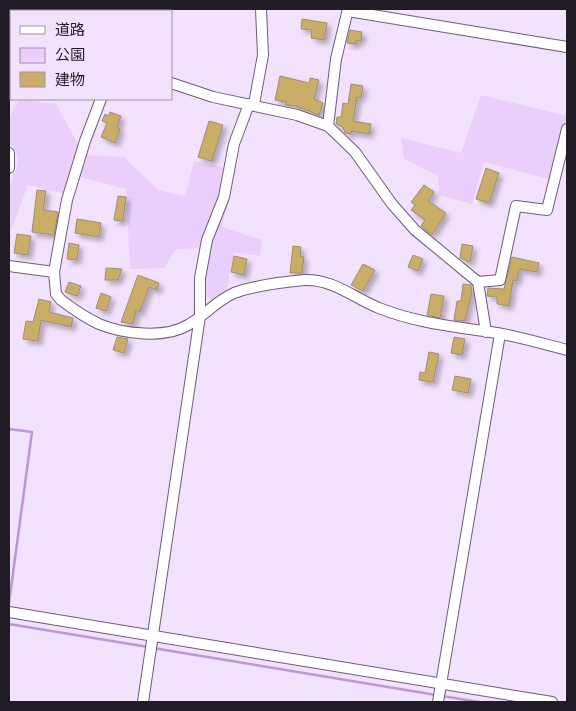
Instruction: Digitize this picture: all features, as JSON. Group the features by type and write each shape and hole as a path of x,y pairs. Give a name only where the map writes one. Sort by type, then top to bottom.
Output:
{"street":[{"path":"143,702 200,316 200,278 207,240 224,197 234,144 251,104 263,56 261,9"},
{"path":"328,126 336,59 348,10 567,47"},
{"path":"172,83 187,90 297,115 328,126 355,152 392,204 415,230 478,282 486,332"},
{"path":"101,100 85,141 67,200 54,272 56,294 61,300 100,324 116,329 162,334 179,330 234,293 254,287 306,280 322,282 337,287 392,313 452,327 500,334 567,350"},
{"path":"478,282 500,280 516,206 547,210 567,129"},
{"path":"9,153 9,168"},
{"path":"9,266 54,272"},
{"path":"438,702 500,334"},
{"path":"9,612 441,682 552,702"}],"green space":[{"path":"481,95 567,116 552,180 484,162 472,204 439,195 438,176 404,159 401,138 461,153"},
{"path":"18,100 56,104 84,155 124,157 158,190 185,196 194,161 236,170 222,227 262,240 260,256 234,252 227,289 211,300 204,294 199,248 176,249 164,268 130,269 126,189 76,176 69,195 28,185 12,228 9,227 9,192 18,161 15,149 9,142 9,118"}],"building":[{"path":"302,19 327,23 324,40 311,38 312,30 301,29"},
{"path":"350,30 362,32 361,41 357,40 356,44 347,43"},
{"path":"280,76 309,83 310,78 319,80 314,99 323,103 319,115 296,106 285,105 286,102 275,100"},
{"path":"351,84 363,86 361,98 357,97 353,121 371,124 369,134 351,131 351,134 345,133 343,127 336,124 337,117 341,117 343,103 348,104"},
{"path":"110,112 121,116 117,128 120,129 115,143 101,137 107,123 102,121 105,114 109,116"},
{"path":"209,121 223,125 212,161 198,157"},
{"path":"486,168 499,173 489,203 476,199"},
{"path":"424,185 434,192 428,201 446,213 432,235 421,226 425,220 411,210 415,205 411,202"},
{"path":"37,190 46,191 43,210 58,212 54,235 32,232"},
{"path":"118,196 126,197 123,221 114,220"},
{"path":"77,219 101,223 99,237 75,233"},
{"path":"17,234 31,236 28,255 14,253"},
{"path":"69,243 79,245 77,260 67,259"},
{"path":"462,244 473,246 470,262 460,258"},
{"path":"293,246 301,247 300,256 304,257 302,273 290,273"},
{"path":"413,255 423,259 418,271 408,267"},
{"path":"234,256 247,259 244,275 231,272"},
{"path":"512,257 539,263 537,272 519,269 517,281 513,280 509,306 497,304 497,297 487,296 488,288 504,289"},
{"path":"363,264 375,270 363,291 351,285"},
{"path":"106,268 122,269 118,280 105,280"},
{"path":"138,275 159,283 157,290 149,287 140,312 136,310 133,324 121,322"},
{"path":"69,282 81,286 77,296 65,292"},
{"path":"463,284 471,285 472,291 465,321 454,320 457,301 461,301"},
{"path":"101,293 111,297 106,311 96,308"},
{"path":"431,294 444,296 440,318 427,315"},
{"path":"39,299 51,302 49,312 73,318 71,327 41,320 38,341 23,339 26,321 33,322"},
{"path":"117,337 128,339 124,353 113,350"},
{"path":"454,337 465,339 462,355 451,353"},
{"path":"429,352 439,354 433,382 419,380 420,372 425,373"},
{"path":"455,376 471,379 468,393 452,390"}],"waterway":[{"path":"9,429 32,432 9,603"},
{"path":"9,624 148,647"},
{"path":"153,648 436,695"},
{"path":"442,696 479,702"}]}
